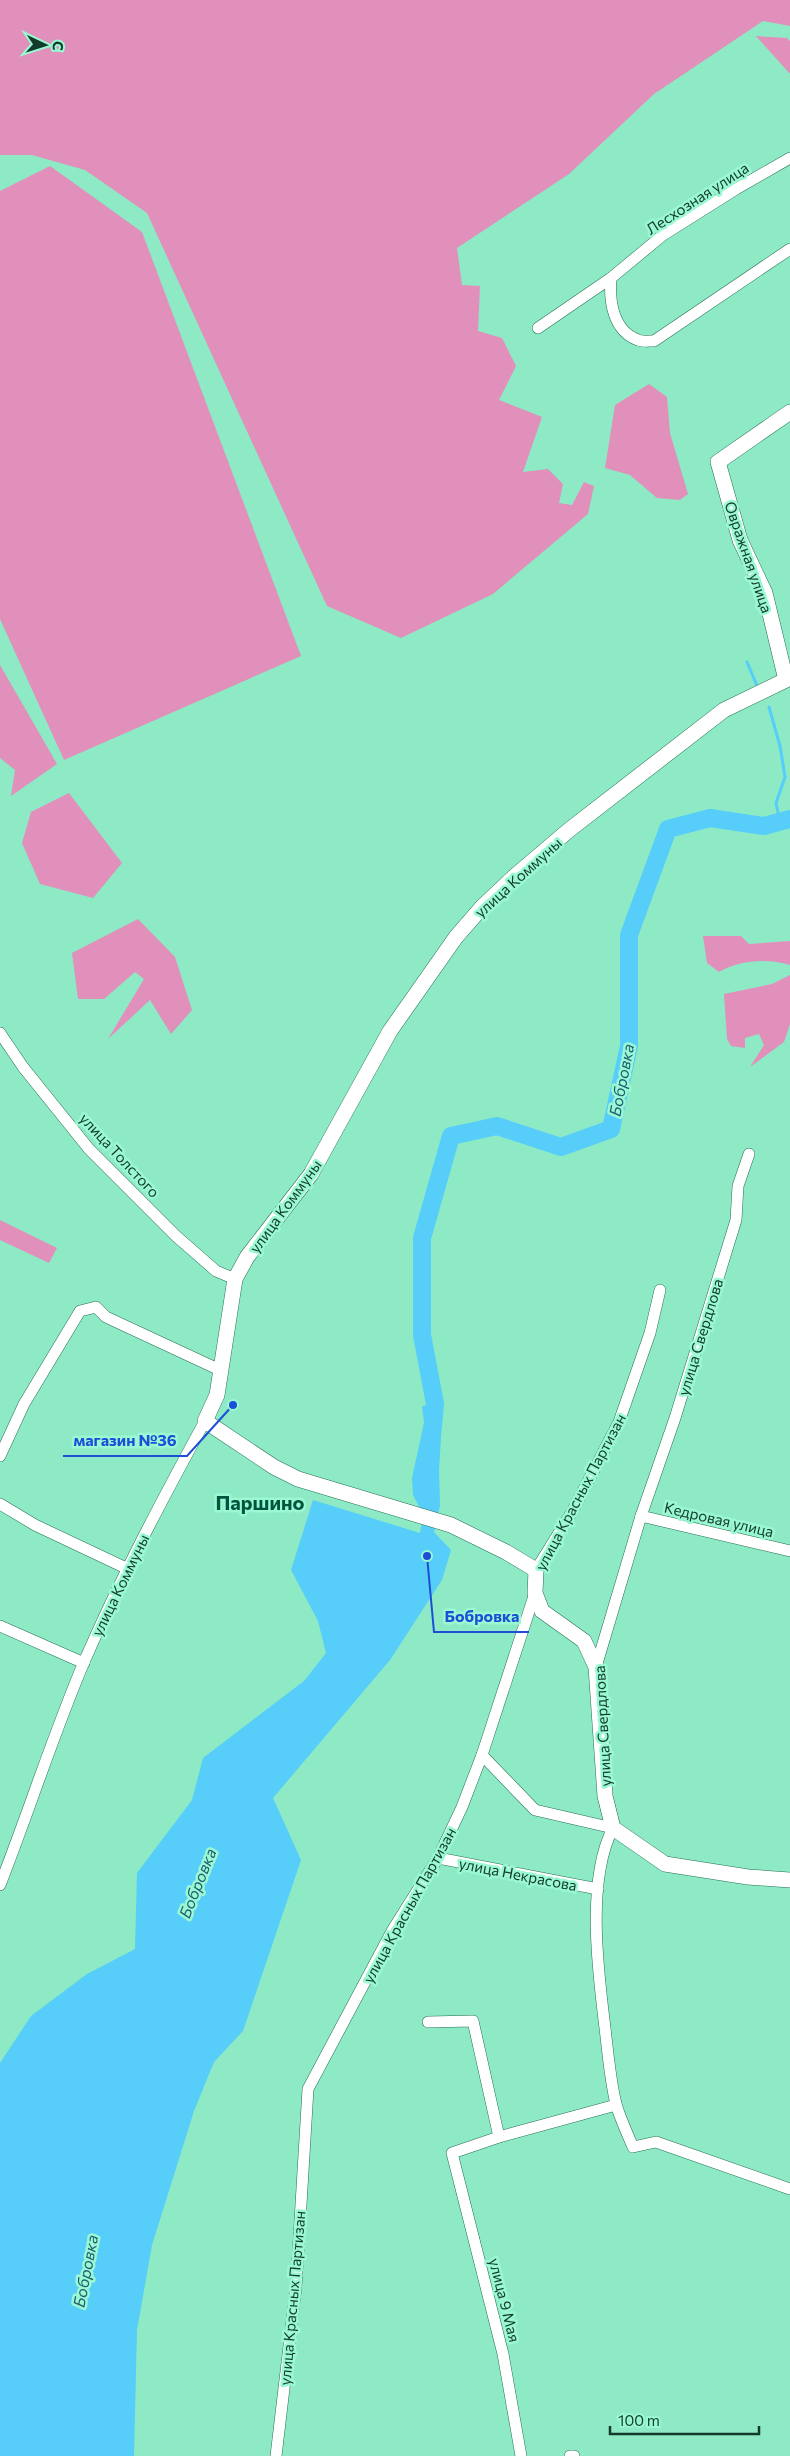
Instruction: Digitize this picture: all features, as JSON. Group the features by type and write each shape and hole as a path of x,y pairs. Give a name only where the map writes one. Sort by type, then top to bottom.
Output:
{"street":[{"name":"Лесхозная улица","path":"538,328 612,278 662,235 790,158"},
{"path":"612,278 610,295 620,328 638,340 654,341 790,249"},
{"name":"Овражная улица","path":"788,679 764,593 740,540 718,462 790,412"},
{"name":"улица Коммуны","path":"0,1885 47,1755 84,1663 126,1568 217,1395 235,1279 247,1258 311,1174 390,1031 456,937 483,906 569,830 724,710 788,679"},
{"name":"улица Толстого","path":"0,1033 23,1067 89,1149 176,1236 216,1271 235,1279"},
{"name":"улица Свердлова","path":"613,1828 605,1796 596,1667 641,1516 675,1418 736,1220 738,1186 750,1154"},
{"name":"улица Красных Партизан","path":"276,2456 296,2287 308,2089 392,1932 438,1858 462,1806 482,1755 534,1594 536,1570 572,1512 619,1422 650,1332 660,1290"},
{"path":"0,1456 24,1404 80,1311 96,1307 106,1318 220,1370"},
{"path":"205,1421 274,1467 298,1479 451,1525 506,1552 536,1570"},
{"path":"0,1504 35,1525 126,1568"},
{"name":"Кедровая улица","path":"641,1516 790,1551"},
{"path":"534,1594 542,1611 584,1641 596,1667"},
{"path":"0,1626 84,1663"},
{"path":"482,1755 536,1810 613,1828 665,1864 748,1877 790,1880"},
{"path":"613,1828 606,1843 598,1889 597,1942 601,1992 616,2104 633,2147 656,2142 790,2189"},
{"name":"улица Некрасова","path":"438,1858 598,1889"},
{"path":"428,2022 473,2021 499,2137 616,2104"},
{"name":"улица 9 Мая","path":"499,2137 452,2153 503,2354 521,2456"}],"shaded area":[{"path":"0,0 790,0 790,26 763,21 654,94 569,174 457,248 462,285 480,286 478,331 502,338 516,366 499,400 542,417 523,472 548,469 563,484 559,503 572,505 584,482 594,486 588,514 493,594 401,638 327,606 147,213 85,170 32,155 0,155"},
{"path":"756,36 787,38 790,41 790,74"},
{"path":"50,166 142,232 301,656 64,760 0,619 0,191"},
{"path":"649,384 667,397 670,433 688,494 680,500 657,498 630,475 605,468 615,405"},
{"path":"0,665 57,764 11,796 15,770 0,758"},
{"path":"69,793 122,863 93,898 40,884 22,843 31,812"},
{"path":"138,919 175,957 192,1010 171,1034 150,1000 108,1039 144,979 135,972 104,999 78,999 72,953"},
{"path":"703,936 741,936 749,944 790,941 790,965 772,961 754,961 735,965 719,972 707,963"},
{"path":"790,975 790,1024 784,1042 750,1067 764,1045 759,1034 745,1038 745,1048 731,1046 727,1039 724,994 772,984"},
{"path":"0,1220 57,1248 49,1263 0,1240"}],"water":[{"path":"443,1404 439,1470 440,1505 434,1532 451,1550 442,1580 390,1660 273,1798 301,1860 243,2031 214,2062 194,2111 152,2245 137,2330 134,2456 0,2456 0,2063 31,2016 87,1974 135,1949 137,1873 192,1800 203,1758 304,1681 326,1653 318,1621 291,1570 313,1500 420,1533 423,1514 413,1495 412,1478 424,1423 422,1406"}],"waterway":[{"path":"747,662 758,688"},
{"path":"769,707 780,746 785,777 776,803 780,822"},
{"name":"Бобровка","path":"433,1426 435,1404 422,1335 422,1238 451,1136 497,1126 561,1147 611,1129 629,1046 629,935 668,829 710,818 764,826 790,819"}],"place":[{"name":"магазин №36","path":"233,1405"},
{"name":"Бобровка","path":"427,1556"}],"district":[{"name":"Паршино","path":"260,1502"}]}
